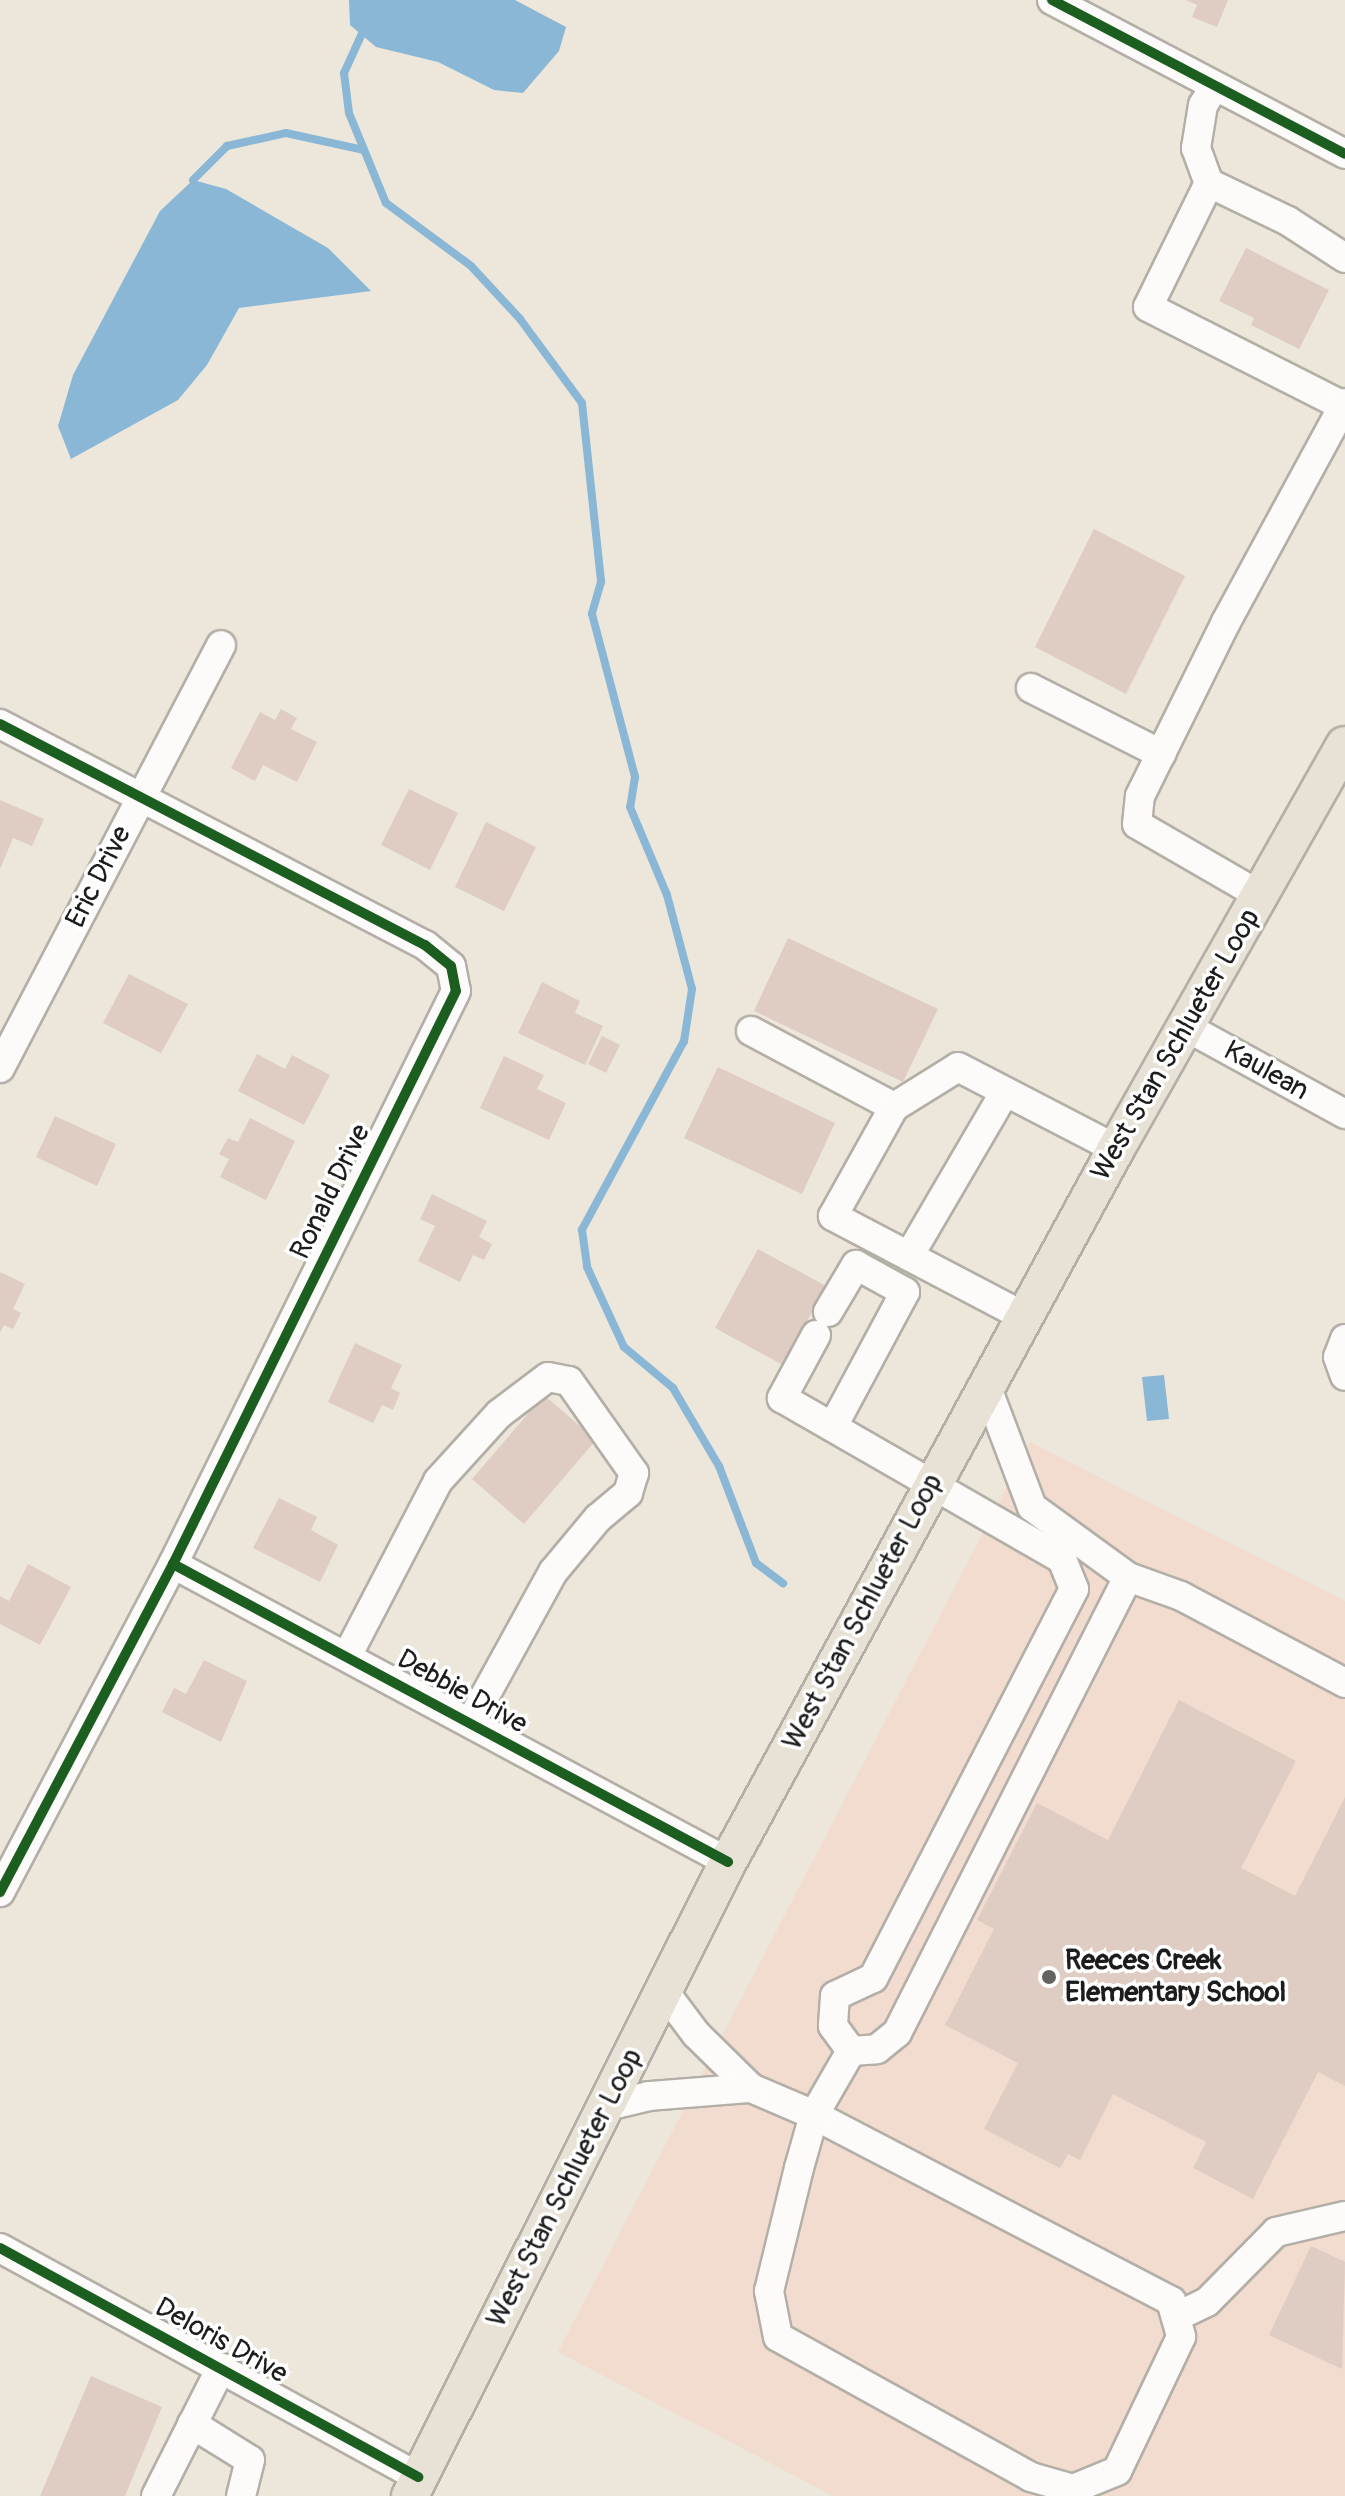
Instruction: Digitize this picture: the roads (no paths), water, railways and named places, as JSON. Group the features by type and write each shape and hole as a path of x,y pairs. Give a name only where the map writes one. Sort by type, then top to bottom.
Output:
{"main road":[{"name":"West Stan Schlueter Loop","path":"414,2486 608,2106 728,1862 1116,1149 1188,1028 1345,745"}],"street":[{"path":"1052,0 1094,10 1215,86 1345,154"},
{"path":"1215,86 1203,105 1196,148 1209,183 1288,221 1345,258"},
{"path":"1209,183 1148,307 1344,404 1140,796 1137,824 1261,896"},
{"name":"Eric Drive","path":"0,1068 221,645"},
{"path":"1031,688 1161,754"},
{"name":"Ronald Drive","path":"0,724 425,945 451,966 456,991 173,1564 0,1892"},
{"name":"Kaulean","path":"1188,1028 1345,1114"},
{"path":"751,1031 894,1107"},
{"path":"1025,1317 833,1216 894,1107 958,1067 1116,1149"},
{"path":"909,1256 1005,1092"},
{"path":"833,1426 905,1292 856,1265 782,1398 1062,1559 1074,1589 873,1978 835,1996 833,2026 851,2051"},
{"path":"1345,1339 1338,1357 1345,1376"},
{"path":"347,1656 438,1481 511,1405 548,1377 569,1381 634,1473 628,1493 598,1518 553,1572 470,1723"},
{"path":"987,1388 1032,1507 1128,1577 1181,1596 1345,1683"},
{"name":"Debbie Drive","path":"173,1564 728,1862"},
{"path":"851,2051 877,2049 897,2033 1128,1577"},
{"path":"663,1990 696,2034 751,2088 814,2115 1171,2301 1181,2337 1117,2471 1073,2489 1031,2477 778,2337 769,2291 814,2115 851,2051"},
{"path":"608,2106 649,2096 751,2088"},
{"path":"1176,2317 1207,2302 1276,2232 1345,2216"},
{"name":"Deloris Drive","path":"0,2248 221,2368 414,2486"},
{"path":"156,2496 221,2368"},
{"path":"192,2424 250,2460 241,2496"}],"water":[{"path":"349,0 515,0 566,27 559,51 523,93 494,90 438,62 376,47 350,25"},
{"path":"193,180 226,189 328,248 371,291 239,308 207,365 178,400 71,459 58,426 73,375 160,211"},
{"path":"1164,1375 1169,1419 1147,1421 1142,1377"}],"waterway":[{"path":"365,27 344,73 349,113 386,203 471,266 520,319 582,403 601,582 592,614 635,777 630,807 667,895 692,989 684,1041 582,1230 587,1267 624,1347 673,1388 719,1466 756,1563 783,1583"},
{"path":"193,180 227,146 286,133 363,150"}],"place":[{"name":"Reeces Creek Elementary School","path":"1049,1977"}]}
